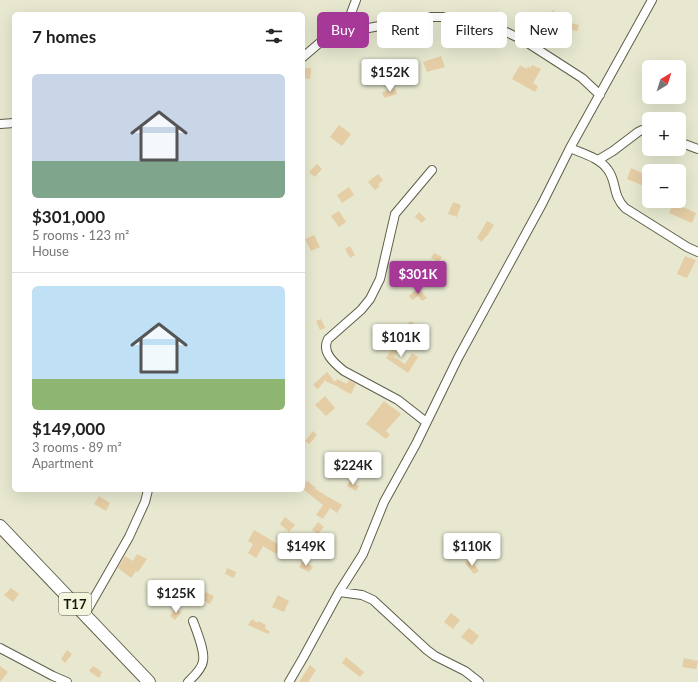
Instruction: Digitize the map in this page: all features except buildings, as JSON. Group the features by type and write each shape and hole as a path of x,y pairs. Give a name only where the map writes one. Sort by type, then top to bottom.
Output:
{"main road":[{"name":"T17","path":"0,526 149,682"}],"street":[{"path":"352,12 356,0"},
{"path":"289,682 339,592 363,554 384,502 416,444 458,358 542,204 570,148 652,0"},
{"path":"369,27 425,17 445,17 469,21 504,31 523,40 582,78 600,96"},
{"path":"305,55 317,45"},
{"path":"0,124 12,123"},
{"path":"598,160 642,130"},
{"path":"686,145 698,149"},
{"path":"570,148 598,160 609,171 619,202 625,208 687,247 698,252"},
{"path":"426,422 398,400 337,366 327,354 325,349 328,339 361,310 370,299 380,280 395,214 432,170"},
{"path":"85,614 129,537 145,502 148,492"},
{"path":"339,592 368,597 427,650 435,656 453,664 469,679 479,682"},
{"path":"188,682 202,665 203,661 203,652 193,621"},
{"path":"0,648 67,682"}]}
